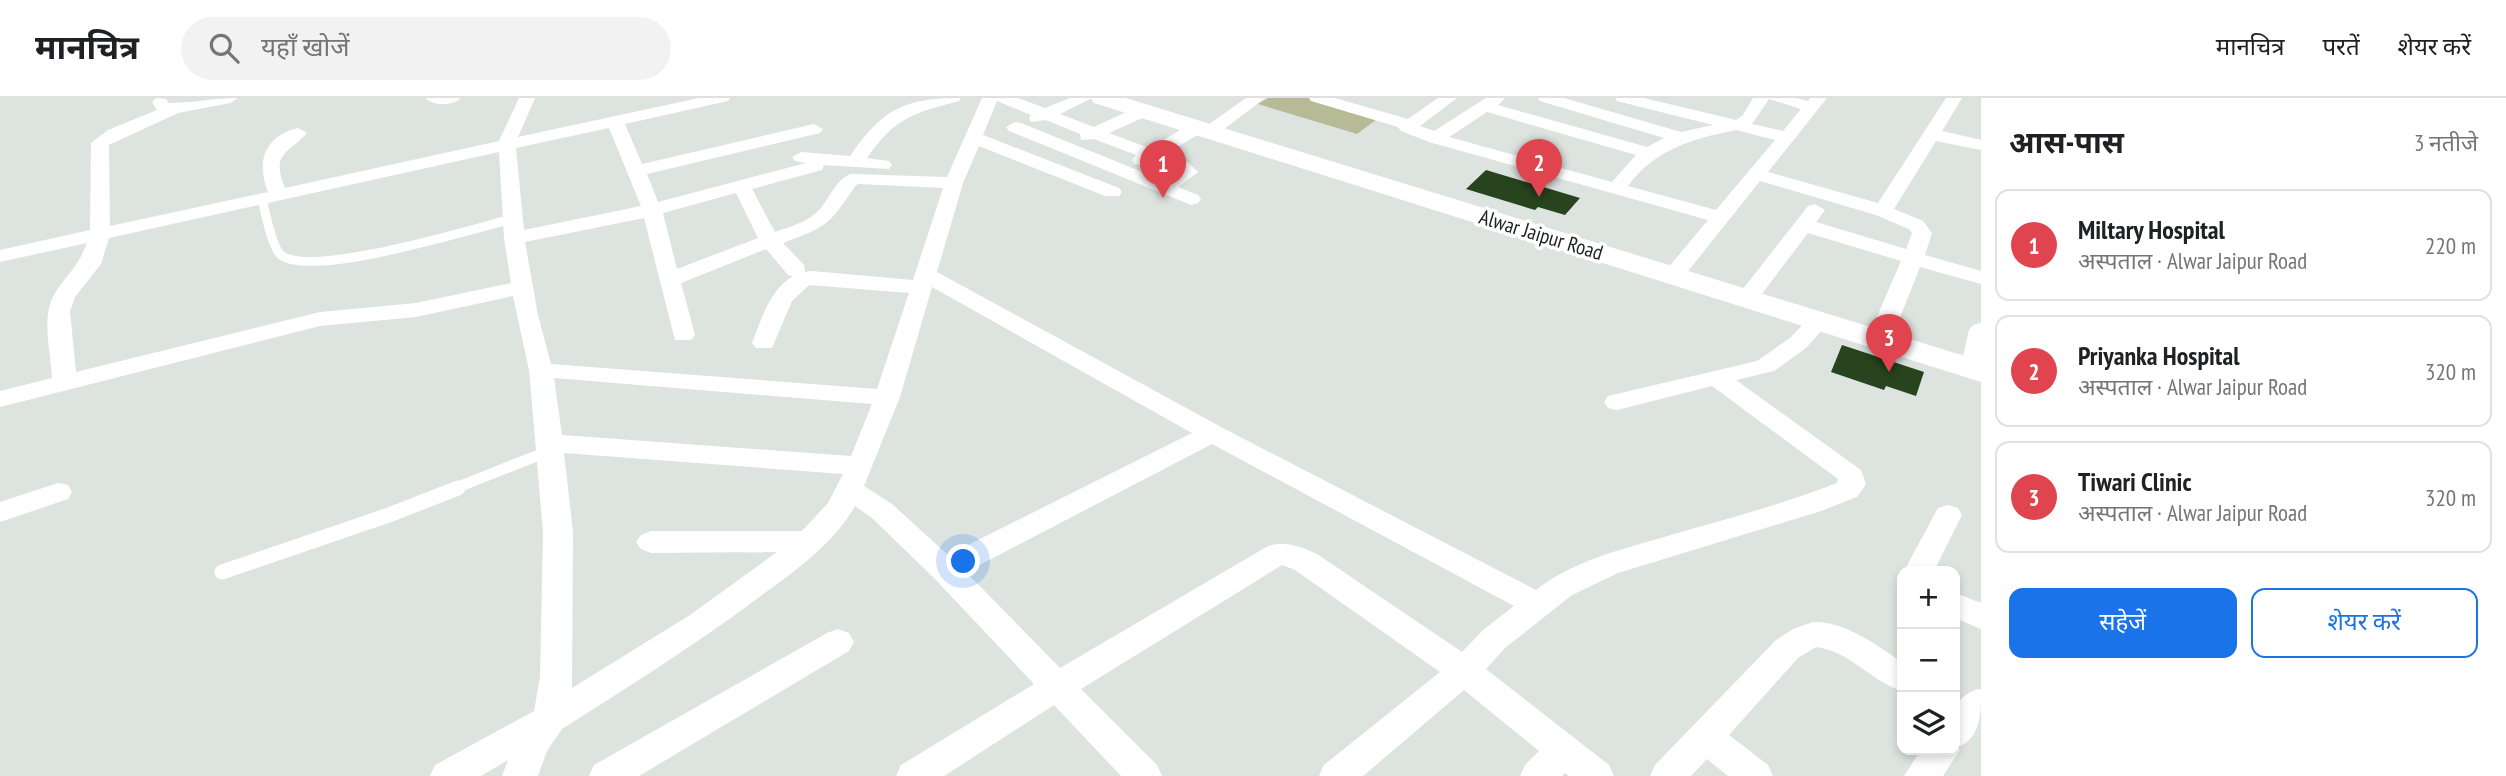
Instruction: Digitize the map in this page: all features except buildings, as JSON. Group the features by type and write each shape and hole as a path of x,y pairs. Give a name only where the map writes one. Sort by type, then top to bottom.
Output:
{"main road":[{"name":"Alwar Jaipur Road","path":"1102,98 1976,370"}],"street":[{"path":"65,383 59,311 64,296 90,264 100,234 100,143 165,104 230,98"},
{"path":"433,98 453,98"},
{"path":"504,98 514,121"},
{"path":"520,776 532,744 550,719 557,677 558,539 550,447 541,370 512,229 506,145 514,121 527,98"},
{"path":"0,256 722,98"},
{"path":"855,163 871,138 895,117 915,105 953,98"},
{"path":"448,776 550,719 701,624 777,569 809,541 839,509 855,478 887,397 957,178 979,139 990,98"},
{"path":"1003,98 1183,167 1189,172 1164,187"},
{"path":"979,139 1084,98"},
{"path":"1094,184 1203,130 1257,98"},
{"path":"1317,98 1407,124 1412,130 1435,138 1621,181"},
{"path":"1369,113 1392,98"},
{"path":"1407,124 1449,98"},
{"path":"1546,98 1678,137"},
{"path":"1623,98 1786,138"},
{"path":"1674,112 1686,98"},
{"path":"1621,181 1649,152 1678,137 1731,126 1749,118 1761,98"},
{"path":"1776,98 1815,102"},
{"path":"1883,211 1954,98"},
{"path":"1435,138 1490,102 1649,152"},
{"path":"1673,275 1815,102"},
{"path":"1034,161 1143,111"},
{"path":"615,121 652,210 683,335"},
{"path":"1454,125 1718,217"},
{"path":"1015,127 1191,198"},
{"path":"638,172 814,129"},
{"path":"270,197 270,161 275,148 298,134"},
{"path":"1930,134 1981,145"},
{"path":"979,139 1112,192"},
{"path":"512,229 652,210 742,187 808,161 855,163 957,178"},
{"path":"1755,174 1883,211 1916,225 1922,233 1879,340"},
{"path":"670,280 813,225 827,213 849,181 858,178 957,178"},
{"path":"742,187 769,240 796,270"},
{"path":"1747,298 1827,194"},
{"path":"1803,225 1981,278"},
{"path":"764,343 788,287 801,278 922,281 1536,604"},
{"path":"0,399 330,317 402,312 468,301 523,287"},
{"path":"1617,402 1765,366 1781,358 1819,321"},
{"path":"1976,370 1981,330"},
{"path":"541,370 887,397"},
{"path":"1337,776 1464,671 1494,639 1536,604 1576,579 1606,565 1811,504 1847,490 1852,484 1851,476 1840,467 1717,378"},
{"path":"945,570 1212,433"},
{"path":"550,447 855,478 882,511 945,570 1144,776"},
{"path":"0,512 58,492"},
{"path":"1922,566 1948,515"},
{"path":"651,542 809,541"},
{"path":"915,776 1056,687 1278,554 1294,556 1306,562 1464,671 1596,776"},
{"path":"1960,608 1981,617"},
{"path":"1668,776 1787,649 1807,637 1817,634 1832,638 1897,675"},
{"path":"607,776 838,642"},
{"path":"1960,724 1971,703"},
{"path":"1706,737 1755,776"},
{"path":"1538,776 1564,750"}],"lane":[{"path":"270,197 276,247 281,255 303,263 338,261 512,229"},
{"path":"222,572 379,519 550,447"}],"green space":[{"path":"1268,98 1317,98 1381,116 1357,134 1258,104"}],"place":[{"name":"Priyanka Hospital","path":"1539,197"},
{"name":"Miltary Hospital","path":"1163,198"},
{"name":"Tiwari Clinic","path":"1889,372"}]}
